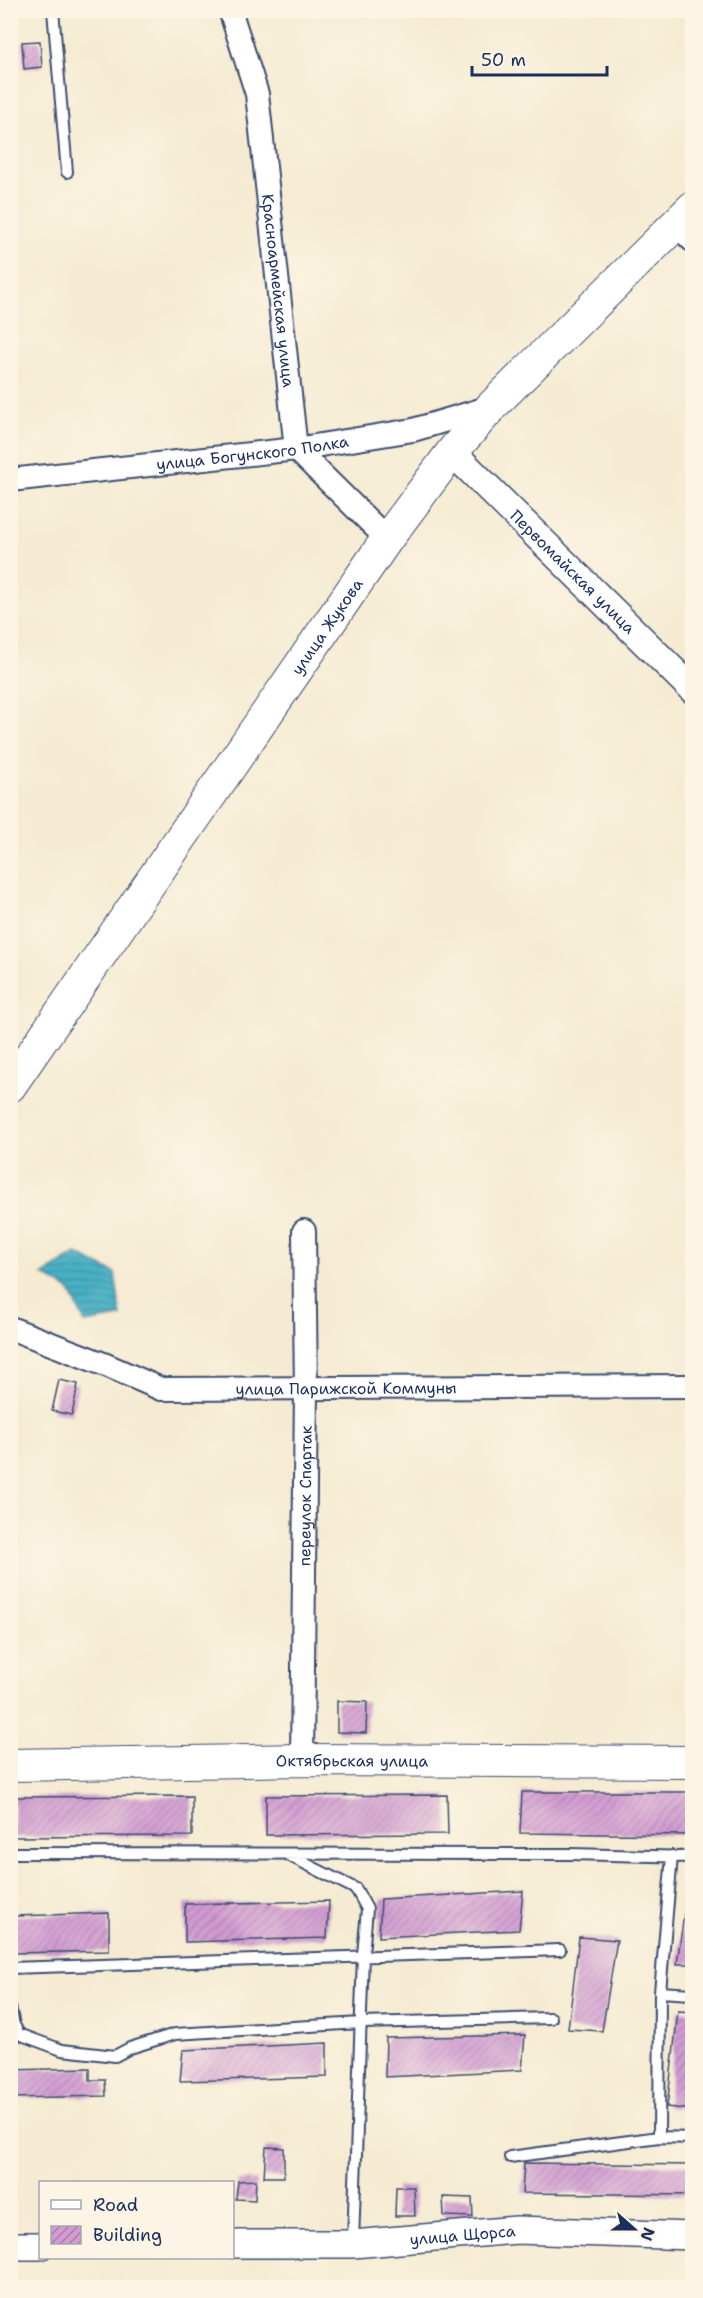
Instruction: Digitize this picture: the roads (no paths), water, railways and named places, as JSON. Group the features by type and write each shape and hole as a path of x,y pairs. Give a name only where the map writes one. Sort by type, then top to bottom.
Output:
{"main road":[{"name":"улица Жукова","path":"10,1086 387,539 453,452 492,406 687,224"},
{"name":"Октябрьская улица","path":"10,1765 302,1760 693,1762"}],"street":[{"name":"Красноармейская улица","path":"230,10 257,94 296,449"},
{"name":"улица Богунского Полка","path":"10,480 296,449 413,430 492,406"},
{"path":"296,449 387,539"},
{"name":"Первомайская улица","path":"453,452 693,689"},
{"name":"переулок Спартак","path":"302,1760 306,1390 304,1231"},
{"name":"улица Парижской Коммуны","path":"10,1328 161,1389 306,1390 693,1386"},
{"name":"улица Щорса","path":"234,2244 353,2244 517,2230 693,2236"},
{"path":"10,2246 39,2246"}],"lane":[{"path":"53,10 67,172"},
{"path":"10,1853 693,1857"},
{"path":"283,1853 356,1889 367,1910 363,1955 353,2244"},
{"path":"659,2137 660,1992 672,1856"},
{"path":"10,1968 560,1950"},
{"path":"660,1992 693,1994"},
{"path":"10,2007 12,2026 19,2034 62,2050 114,2056 130,2048 175,2034 361,2023 551,2018"},
{"path":"510,2157 659,2137 693,2138"}],"water":[{"path":"76,1254 115,1273 121,1317 85,1323 70,1291 43,1275"}]}
